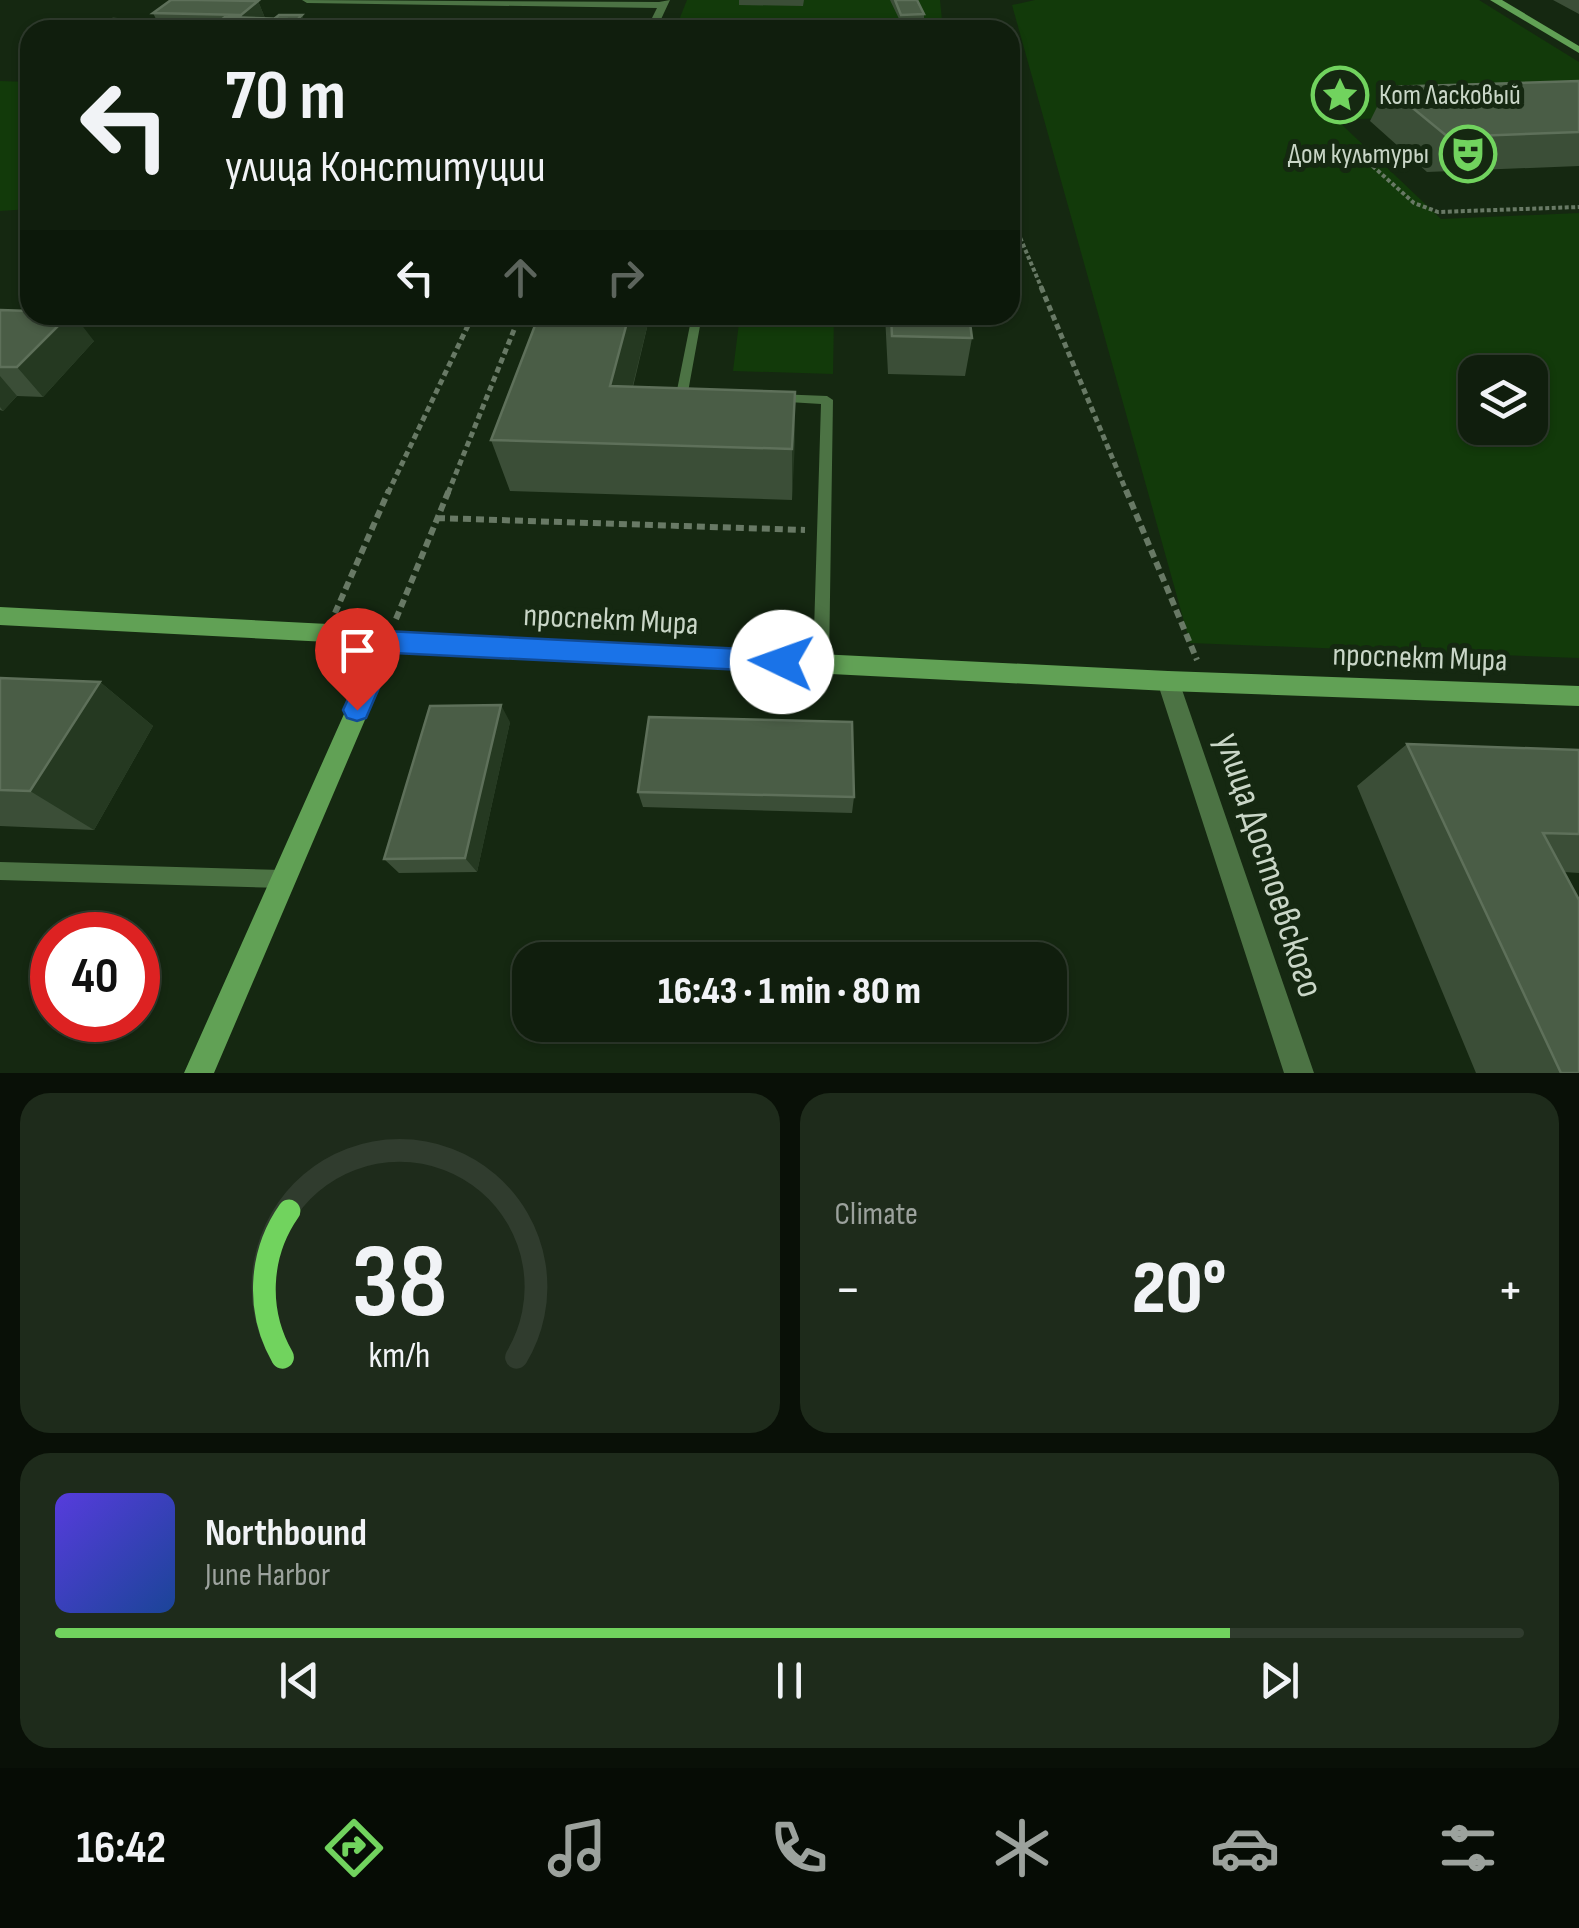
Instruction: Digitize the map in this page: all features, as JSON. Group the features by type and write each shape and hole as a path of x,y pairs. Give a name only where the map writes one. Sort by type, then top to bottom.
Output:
{"street":[{"path":"307,0 664,2"},
{"path":"1495,0 1579,50"},
{"name":"проспект Мира","path":"0,616 328,632 386,642 1579,696"},
{"path":"199,1073 386,642"},
{"name":"улица Достоевского","path":"1168,680 1299,1073"}],"lane":[{"path":"695,325 682,396 700,396"},
{"path":"755,398 827,400 821,663"},
{"path":"0,871 282,879"}],"path":[{"path":"156,20 170,10"},
{"path":"1358,153 1414,203 1438,212 1579,207"},
{"path":"1020,238 1207,682"},
{"path":"328,632 358,554 468,325"},
{"path":"386,642 516,325"},
{"path":"437,518 824,530"}],"green space":[{"path":"687,0 940,0 942,20 679,20"},
{"path":"1035,0 1479,0 1579,62 1579,110 1337,120 1441,219 1579,213 1579,658 1190,643 1020,34 1020,20 1016,20 1012,5"},
{"path":"0,81 20,82 20,210 0,211"},
{"path":"739,325 834,325 833,374 733,371"}],"building":[{"path":"171,0 258,1 241,15 153,13"},
{"path":"895,0 917,0 924,14 901,15"},
{"path":"279,15 302,15 297,20 274,19"},
{"path":"225,17 285,19 284,20 221,20"},
{"path":"1579,81 1579,132 1448,137 1387,87"},
{"path":"0,310 20,311 20,325 59,325 17,367 0,367"},
{"path":"535,325 626,325 610,386 795,392 792,449 491,440"},
{"path":"891,325 970,325 972,338 892,336"},
{"path":"0,678 100,682 30,791 0,790"},
{"path":"501,705 465,858 384,859 430,706"},
{"path":"649,717 852,722 854,797 638,792"},
{"path":"1407,744 1579,750 1579,834 1543,833 1579,900 1579,1073 1561,1073"}],"place":[{"name":"Кот Ласковый","path":"1340,95"},
{"name":"Дом культуры","path":"1468,154"}],"route":[{"path":"357,710 386,642 782,662"}]}
